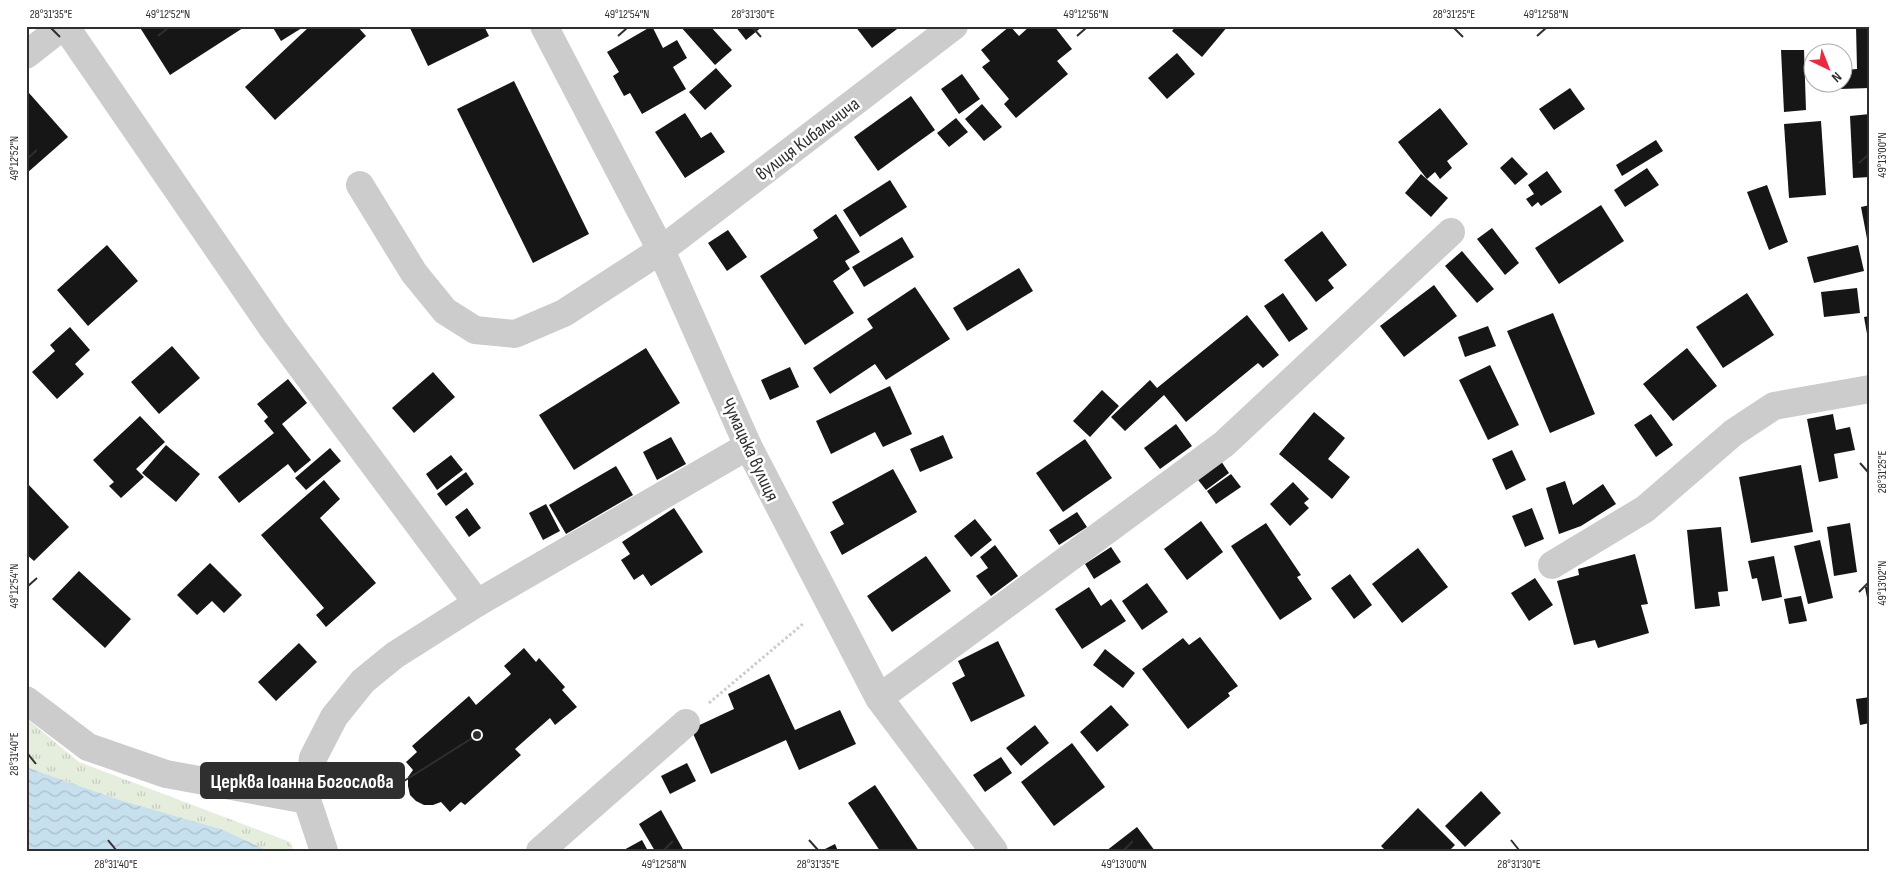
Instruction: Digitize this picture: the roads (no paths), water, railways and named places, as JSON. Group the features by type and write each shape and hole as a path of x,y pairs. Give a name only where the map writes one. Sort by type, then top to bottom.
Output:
{"street":[{"path":"26,55 64,26 272,329 477,603"},
{"name":"Чумацька вулиця","path":"544,26 661,250 748,446 879,698 994,851"},
{"name":"вулиця Кибальчича","path":"360,185 414,273 445,311 475,330 514,334 564,313 661,250 954,26"},
{"path":"879,698 1224,444 1451,232"},
{"path":"1552,565 1645,509 1734,433 1774,406 1870,389"},
{"path":"324,851 307,800 313,758 334,717 363,681 395,655 477,603 748,446"},
{"path":"26,700 88,747 166,774 307,800"},
{"path":"540,851 686,723"}],"water":[{"path":"26,767 120,800 221,829 269,851 26,851"}],"place":[{"name":"Церква Іоанна Богослова","path":"477,735"}]}
